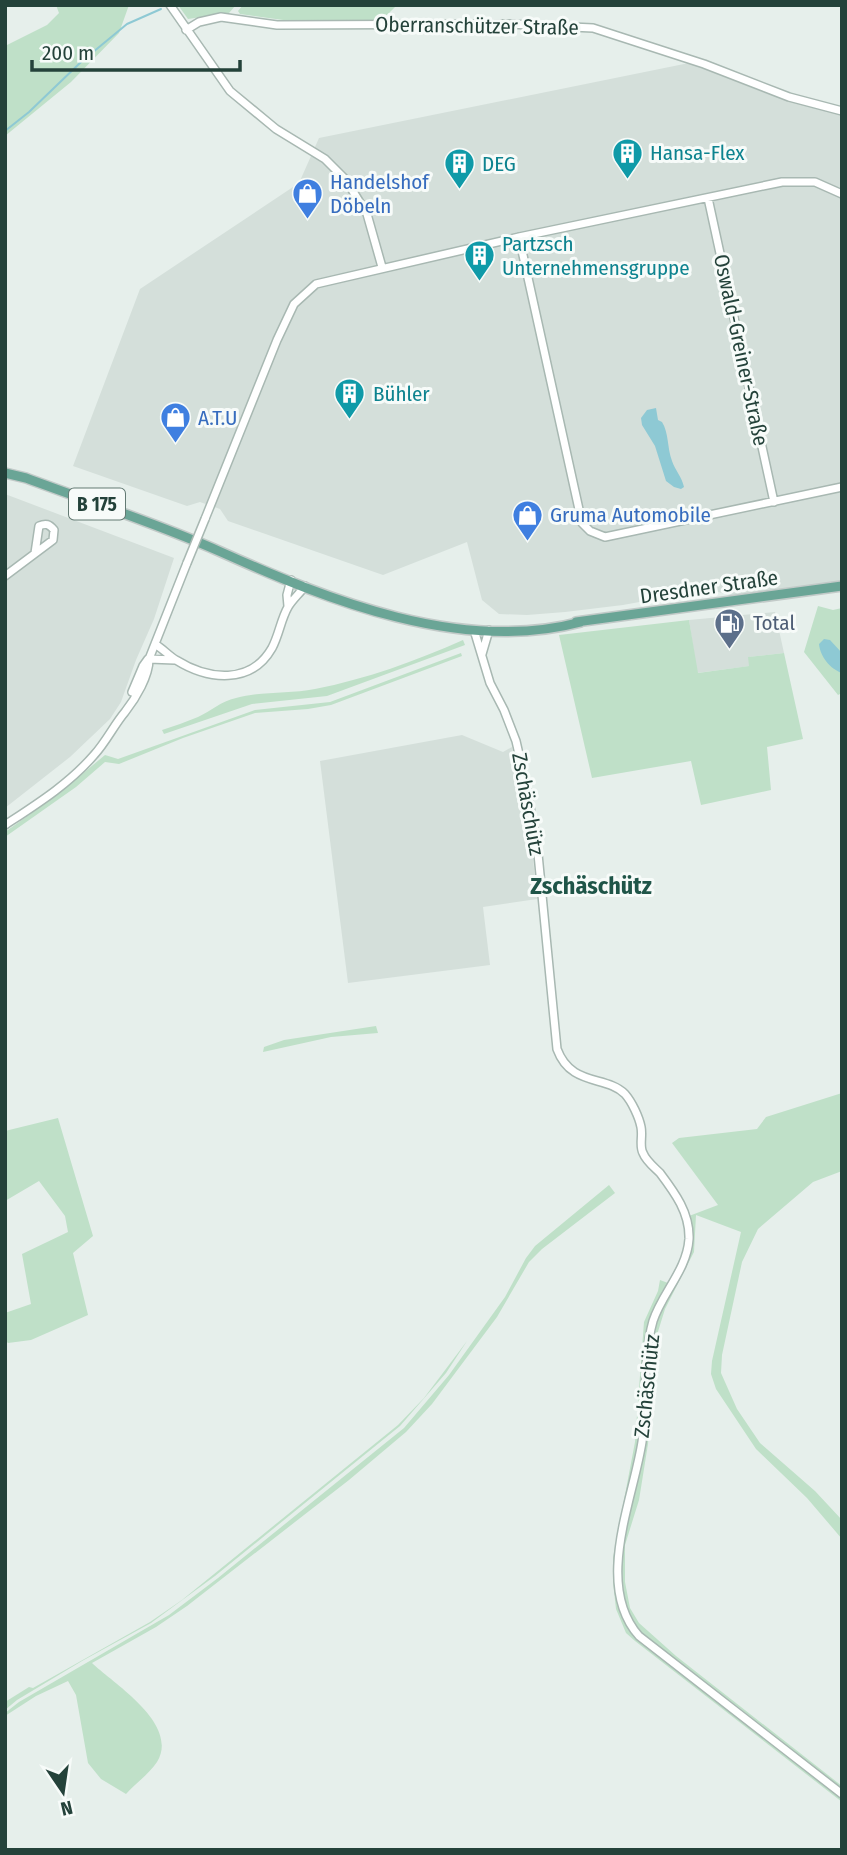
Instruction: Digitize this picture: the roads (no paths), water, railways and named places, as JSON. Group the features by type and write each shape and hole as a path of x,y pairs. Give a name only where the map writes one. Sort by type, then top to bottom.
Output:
{"main road":[{"name":"B 175","path":"5,473 26,478 280,572 304,586 357,605 410,621 474,629"},
{"name":"Dresdner Straße","path":"474,629 560,627 842,586"}],"street":[{"path":"170,5 230,91 276,129 325,159 346,180 367,214 382,267"},
{"name":"Oberranschützer Straße","path":"186,30 199,22 221,17 277,25 507,24 593,28 704,64 789,97 842,111"},
{"path":"5,825 77,773 95,754 124,712 143,666 149,659 276,340 294,304 316,284 519,237 782,182 815,182 842,194"},
{"name":"Oswald-Greiner-Straße","path":"708,198 774,502"},
{"path":"519,237 582,523 590,531 606,537 842,487"},
{"path":"5,576 35,553"},
{"path":"288,606 287,595 291,580"},
{"path":"155,644 175,660 213,675 239,675 253,670 267,657 288,606 304,586"},
{"name":"Zschäschütz","path":"474,629 490,683 516,741 535,829 557,1049 563,1062 573,1070 589,1080 624,1093 642,1128 641,1151 675,1195 688,1221 689,1242 684,1260 656,1314 650,1338 642,1443 618,1557 626,1619 639,1636 842,1794"},
{"path":"482,654 489,630"},
{"path":"149,659 175,660"}],"water":[{"path":"656,408 658,420 666,431 672,461 683,483 684,487 681,489 666,481 655,446 642,425 641,418 647,410"},
{"path":"824,639 830,640 842,653 842,673 833,668 824,657 819,644"}],"waterway":[{"path":"5,131 127,24 161,9"}],"place":[{"name":"Hansa-Flex","path":"627,180"},
{"name":"DEG","path":"459,191"},
{"name":"Handelshof Döbeln","path":"307,221"},
{"name":"Partzsch Unternehmensgruppe","path":"479,283"},
{"name":"Bühler","path":"350,421"},
{"name":"A.T.U","path":"175,445"},
{"name":"Gruma Automobile","path":"527,542"},
{"name":"Total","path":"730,650"}],"district":[{"name":"Zschäschütz","path":"591,886"}]}
